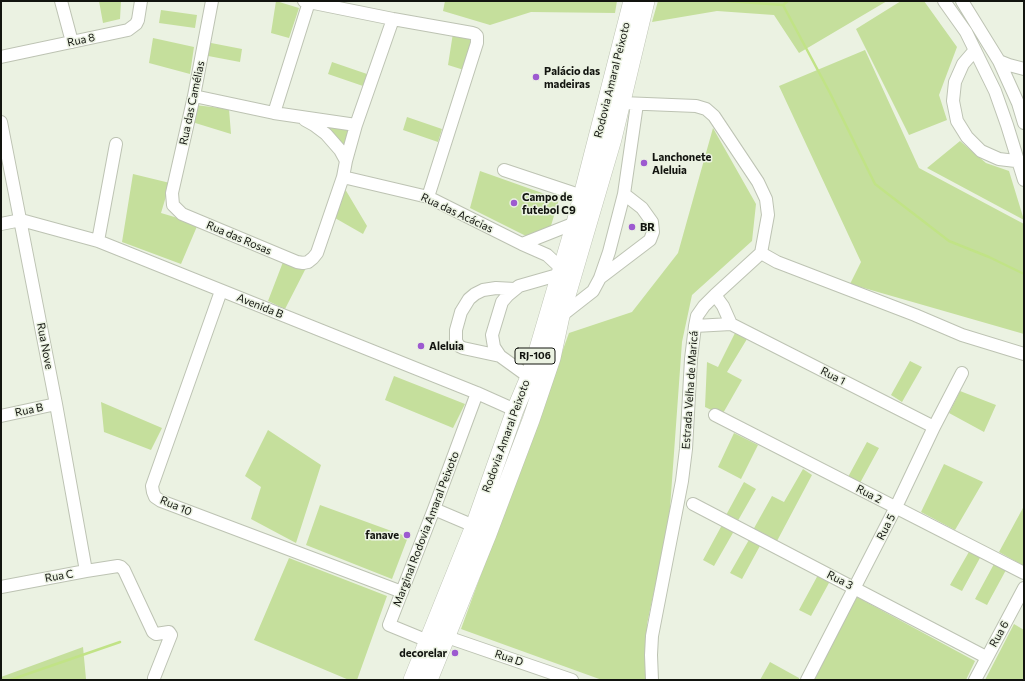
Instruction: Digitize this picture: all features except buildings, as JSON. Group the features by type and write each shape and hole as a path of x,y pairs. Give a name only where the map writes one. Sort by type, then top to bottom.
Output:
{"highway":[{"name":"Rodovia Amaral Peixoto","path":"429,680 488,534 531,420 552,358 561,316 613,139 629,103 633,23 632,1"},
{"name":"Rodovia Amaral Peixoto","path":"412,680 474,526 514,410 528,377 561,271 633,23 646,1"}],"street":[{"path":"61,1 72,42"},
{"name":"Rua 8","path":"1,57 128,30 136,24 138,20 141,1"},
{"name":"Rua das Camélias","path":"173,205 172,193 194,96 212,1"},
{"path":"944,1 966,32 995,91 1021,162 1024,180"},
{"path":"962,1 999,61 1018,104 1024,123"},
{"path":"274,113 307,2 393,19 472,32 477,36 477,43 428,197"},
{"path":"343,177 356,125 393,19"},
{"path":"966,32 977,25"},
{"path":"975,50 963,64 955,82 953,102 957,120 967,138 981,151 999,159 1021,162"},
{"path":"999,61 1009,66 1024,69"},
{"path":"1018,104 1024,92"},
{"path":"194,96 274,113 356,125"},
{"path":"561,316 593,291 600,278 609,252 624,194 629,103 696,106 706,109 714,116 758,182 766,198 768,215 761,253 777,262 915,315 962,335 1024,354"},
{"path":"300,117 326,134 340,150 346,161"},
{"name":"Rua Nove","path":"1,122 56,404 86,571"},
{"path":"98,241 116,144"},
{"path":"504,170 582,196"},
{"name":"Rua das Acácias","path":"343,177 428,197 547,255 561,271"},
{"name":"Rua das Rosas","path":"173,205 182,214 296,262 303,263 308,262 317,253 343,177"},
{"path":"600,278 650,240 653,232 652,222 642,208 624,194"},
{"name":"Avenida B","path":"1,224 21,220 98,241 477,393 514,410"},
{"path":"522,244 575,223"},
{"name":"Estrada Velha de Maricá","path":"652,680 652,636 683,475 686,449 691,359 697,316 715,295 761,253"},
{"path":"528,377 500,356 494,347 492,335 502,302 519,286 561,271"},
{"path":"500,356 459,346 456,341 456,330 461,312 469,299 475,294 483,290 496,288 515,289"},
{"name":"Rua 10","path":"221,290 152,486 155,496 161,501 402,592"},
{"path":"695,326 731,324 723,306 715,295"},
{"name":"Rua 1","path":"731,324 934,427"},
{"name":"Rua 5","path":"807,680 896,507 934,427 962,373"},
{"name":"Marginal Rodovia Amaral Peixoto","path":"428,641 389,625 434,510 477,393"},
{"name":"Rua B","path":"1,416 56,404"},
{"name":"Rua 2","path":"715,414 1024,573"},
{"name":"Rua 3","path":"693,504 986,657"},
{"path":"434,510 474,526"},
{"name":"Rua C","path":"1,587 86,571 118,566 121,567 124,570 153,632 156,634 171,633 153,677"},
{"name":"Rua 6","path":"975,680 1024,588"},
{"name":"Rua D","path":"447,637 572,680"}],"green space":[{"path":"99,1 121,1 120,19 103,23"},
{"path":"276,1 299,8 289,38 271,33"},
{"path":"445,1 617,1 615,13 531,12 490,25 443,11"},
{"path":"658,1 887,1 799,53 774,15 717,11 652,22"},
{"path":"901,1 924,1 957,47 939,95 947,120 909,135 856,29"},
{"path":"161,10 197,15 195,28 159,23"},
{"path":"453,33 472,40 464,70 448,65"},
{"path":"153,38 194,47 190,74 149,63"},
{"path":"206,42 242,49 240,62 203,55"},
{"path":"865,50 919,168 1024,224 1024,334 850,284 861,262 779,86"},
{"path":"332,62 367,74 363,86 328,74"},
{"path":"195,105 229,109 231,134 192,122"},
{"path":"407,117 442,129 438,142 403,130"},
{"path":"344,127 351,132 345,152 322,128"},
{"path":"713,128 756,204 752,241 692,295 682,342 669,522 647,624 646,680 602,680 461,629 569,333 632,312 678,253"},
{"path":"960,141 986,163 1009,171 1024,220 927,168"},
{"name":"Campo de futebol C9","path":"480,171 559,199 550,229 528,237 470,208"},
{"path":"133,174 170,183 161,213 198,224 181,264 122,242"},
{"path":"345,189 367,226 363,234 335,218"},
{"path":"283,262 306,268 285,309 268,301"},
{"path":"735,333 747,339 727,372 742,380 722,415 705,407 707,362 718,367"},
{"path":"910,361 922,367 902,402 891,395"},
{"path":"394,376 465,404 453,428 385,400"},
{"path":"960,391 996,405 984,432 949,413"},
{"path":"101,402 162,428 151,450 104,432"},
{"path":"268,430 321,465 296,543 251,519 261,487 245,476"},
{"path":"734,433 758,445 741,479 718,467"},
{"path":"867,442 879,448 860,483 848,477"},
{"path":"944,464 983,482 955,530 921,512"},
{"path":"803,469 812,475 777,541 753,530 772,496 784,502"},
{"path":"744,482 756,489 736,524 725,517"},
{"path":"320,505 408,537 392,579 306,545"},
{"path":"1024,506 1024,566 999,552"},
{"path":"722,525 734,531 714,566 703,560"},
{"path":"750,538 761,544 742,579 730,573"},
{"path":"970,550 981,556 962,591 950,585"},
{"path":"289,558 387,596 357,680 349,680 254,640"},
{"path":"994,564 1006,570 987,605 975,599"},
{"path":"818,575 830,581 811,616 799,610"},
{"path":"857,597 975,661 966,680 812,680"},
{"path":"1014,624 1024,630 1024,680 985,680"},
{"path":"83,647 86,679 1,680 1,677"},
{"path":"770,662 799,678 799,680 760,680"}],"waterway":[{"path":"728,1 783,5 788,1"},
{"path":"783,5 830,93 875,184 949,241 989,257 1024,274"},
{"path":"10,680 120,642"}],"place":[{"name":"Palácio das madeiras","path":"536,77"},
{"name":"Lanchonete Aleluia","path":"644,163"},
{"name":"Campo de futebol C9","path":"514,203"},
{"name":"BR","path":"632,227"},
{"name":"Aleluia","path":"421,346"},
{"name":"fanave","path":"407,535"},
{"name":"decorelar","path":"455,653"}]}
